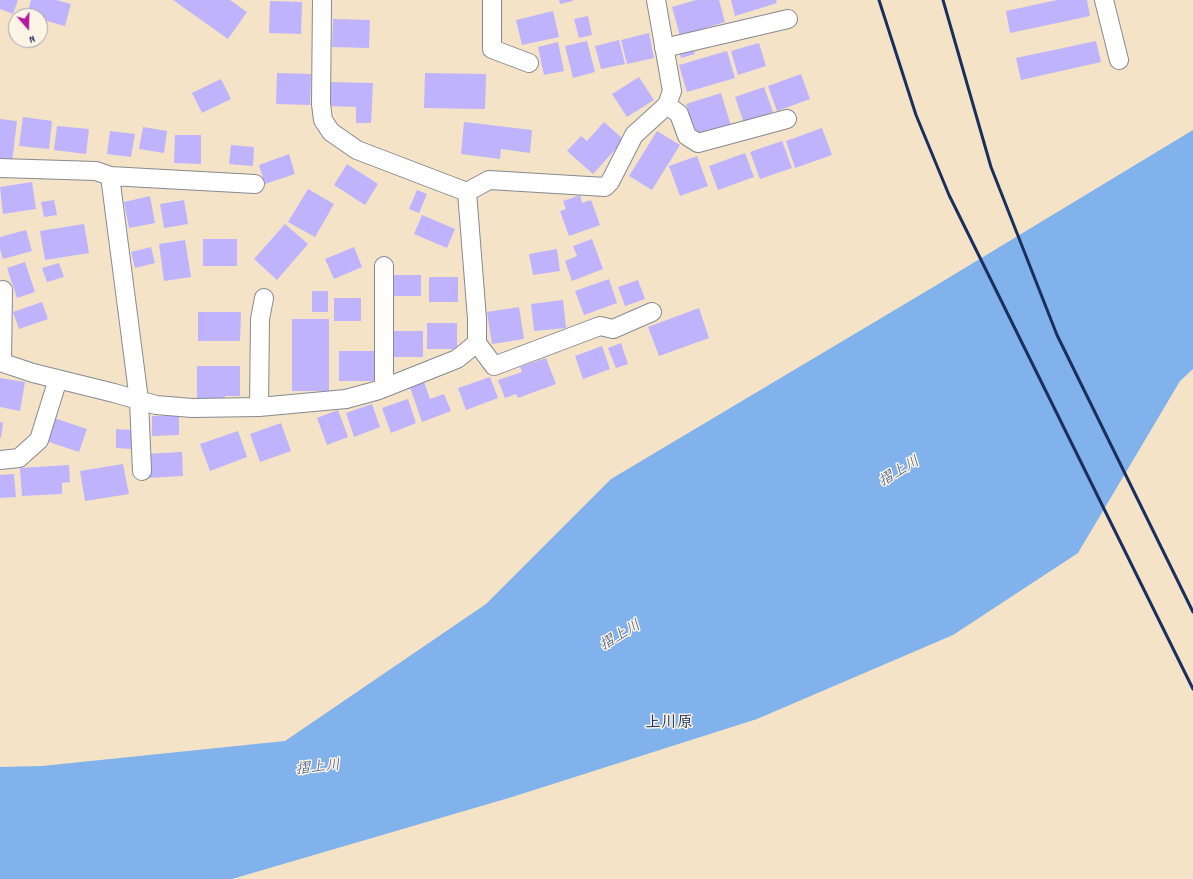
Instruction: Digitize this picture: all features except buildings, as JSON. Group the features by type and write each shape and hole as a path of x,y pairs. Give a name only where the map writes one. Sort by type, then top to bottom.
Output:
{"street":[{"path":"322,0 321,104 323,120 331,132 357,150 467,192 489,180 605,187 610,182 634,135 666,105 672,91 656,0"},
{"path":"492,0 492,49 529,62"},
{"path":"1104,0 1119,60"},
{"path":"664,48 788,19"},
{"path":"666,105 679,114 687,136 698,143 787,119"},
{"path":"0,168 96,171 110,176 255,184"},
{"path":"110,176 139,400 142,471"},
{"path":"467,192 477,343 494,366 600,326 613,329 652,312"},
{"path":"384,266 384,388"},
{"path":"3,290 1,362 156,405 192,408 259,407 346,399 384,388 457,359 477,343"},
{"path":"259,407 260,319 264,298"},
{"path":"0,460 19,458 39,440 58,379"}],"water":[{"name":"摺上川","path":"1193,130 1193,369 1180,381 1078,553 953,635 757,719 512,797 232,879 0,879 0,767 42,766 285,741 486,604 611,479"}],"railway":[{"path":"879,0 916,115 949,195 1193,689"},
{"path":"943,0 991,167 1057,335 1193,612"}],"district":[{"name":"上川原","path":"669,725"}]}
